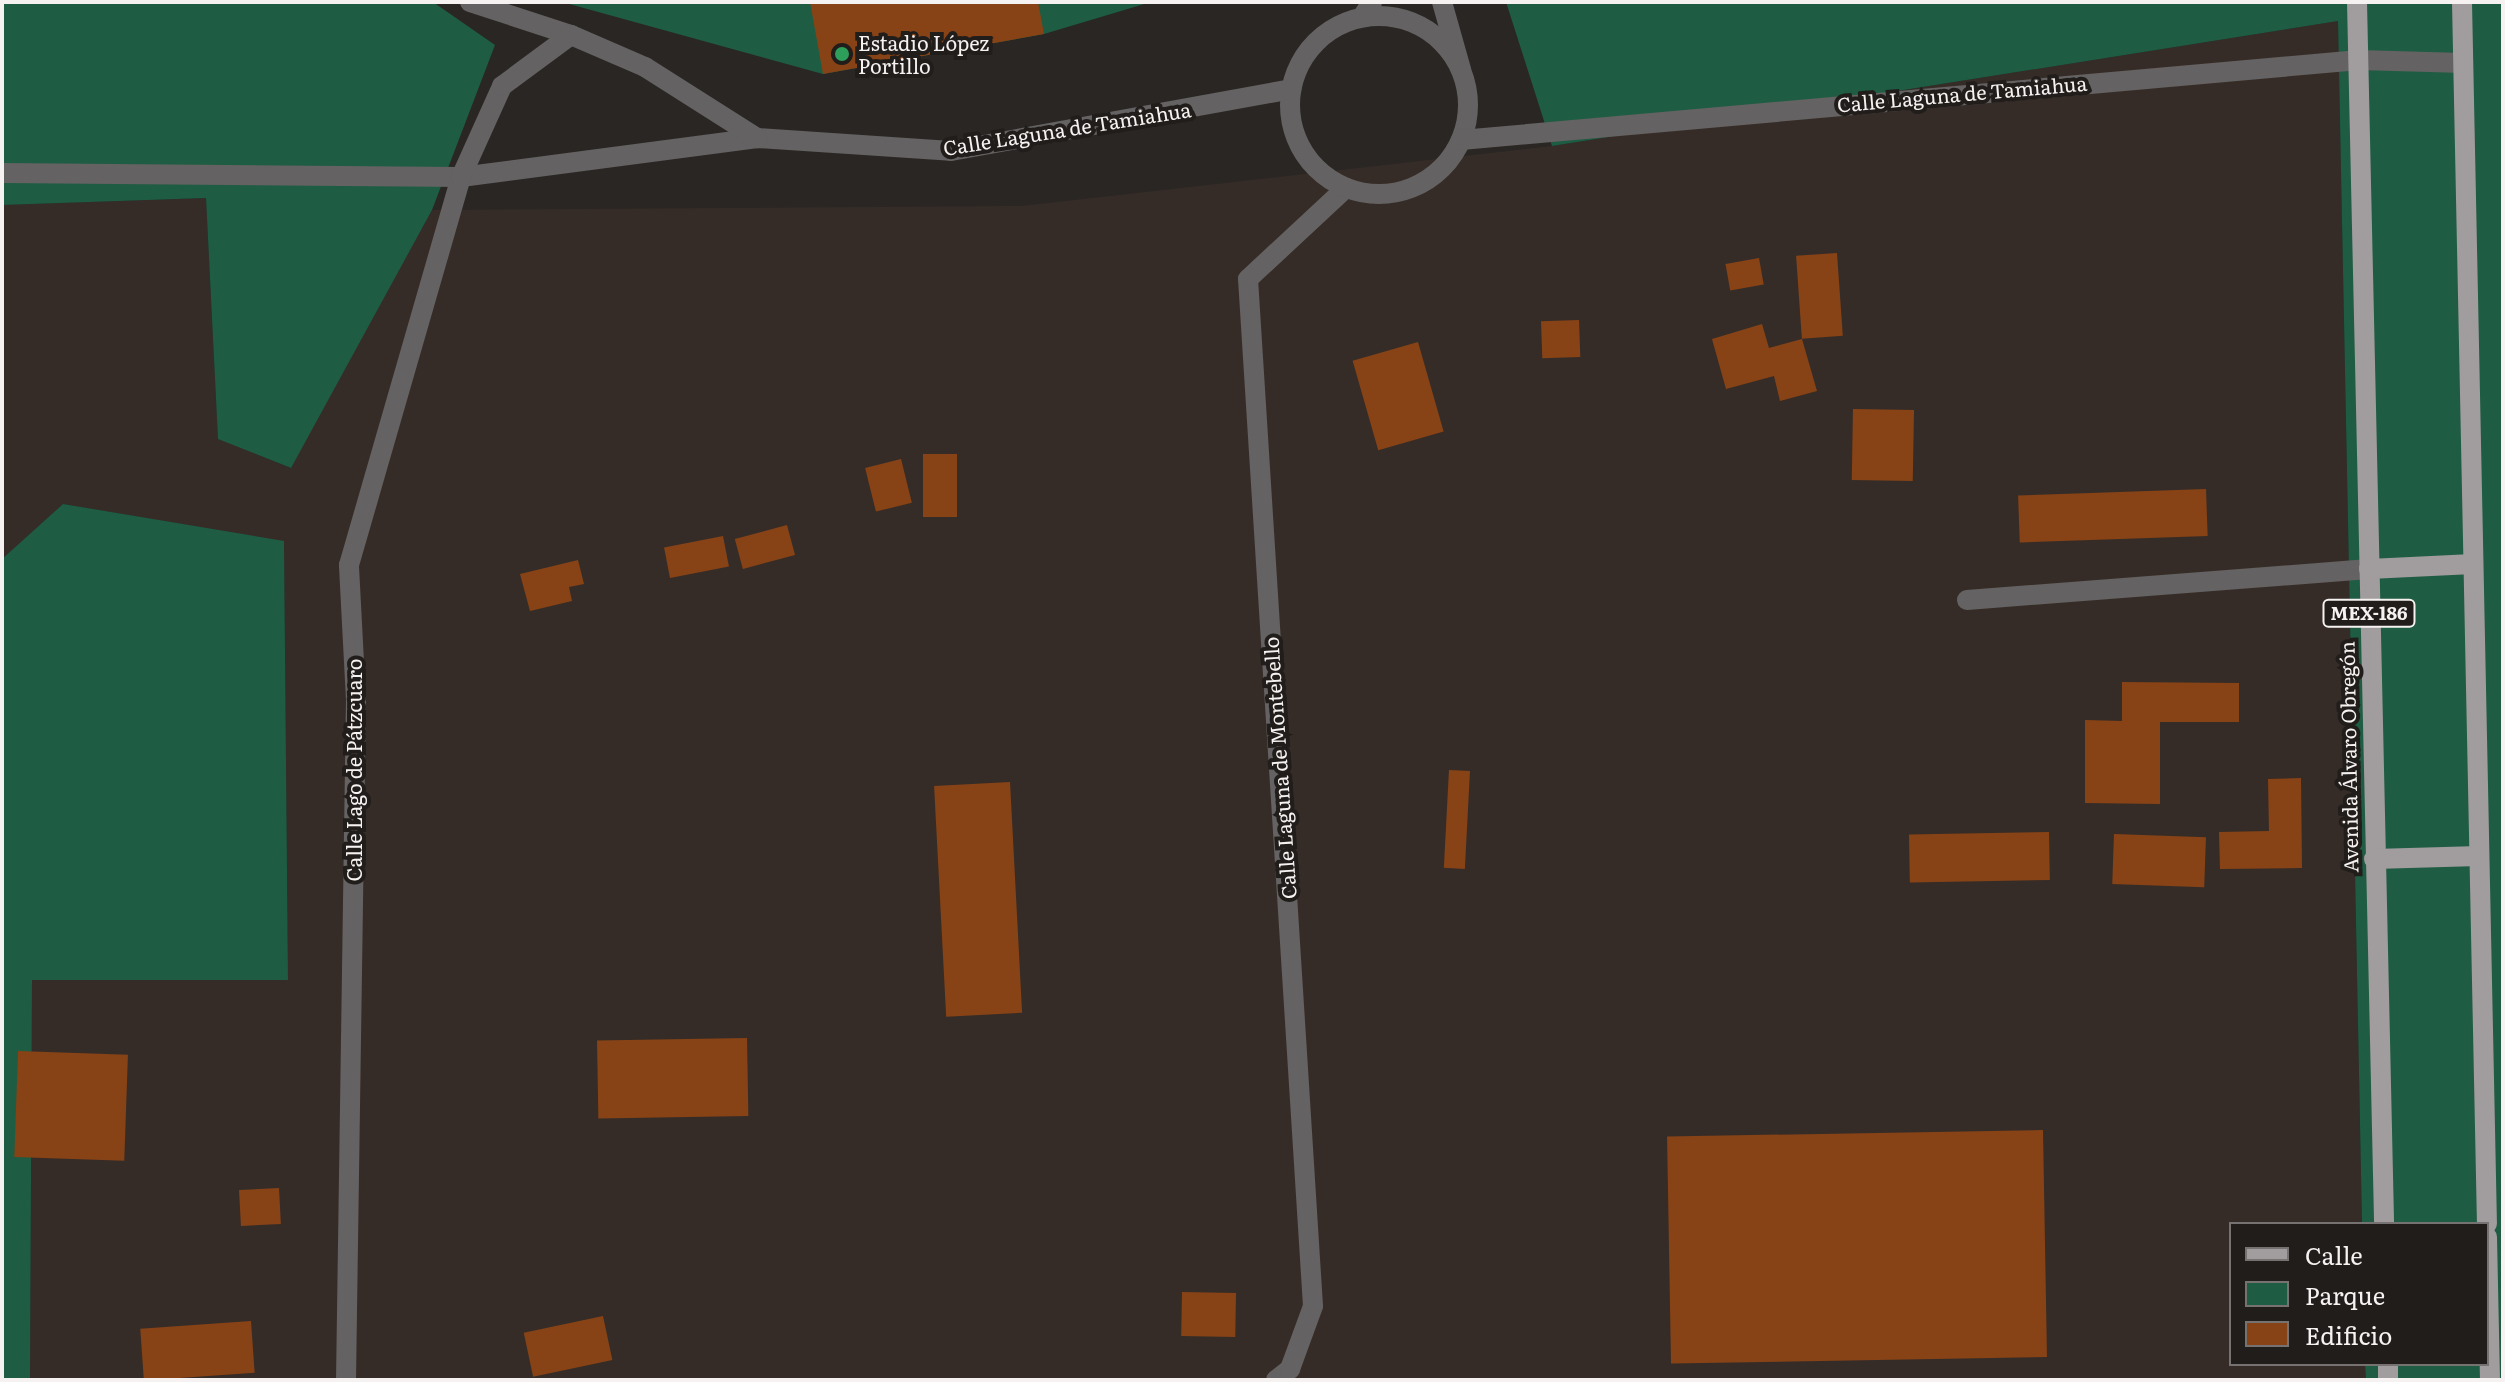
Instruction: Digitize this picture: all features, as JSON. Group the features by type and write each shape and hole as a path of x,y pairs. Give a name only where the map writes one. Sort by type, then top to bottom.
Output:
{"main road":[{"name":"Avenida Álvaro Obregón","path":"2357,2 2384,1222"},
{"path":"2462,2 2487,1222"},
{"path":"2369,569 2473,564"},
{"path":"2374,859 2479,856"},
{"path":"2489,1332 2490,1380"}],"street":[{"path":"470,2 571,35 645,67 757,138"},
{"path":"1442,2 1461,69 1468,117 1461,140 1426,182 1373,195 1346,188 1301,149 1291,89 1316,42 1367,9 1421,26 1461,69"},
{"name":"Calle Lago de Pátzcuaro","path":"346,1380 356,700 349,565 461,177 502,86 571,35"},
{"name":"Calle Laguna de Tamiahua","path":"1461,140 2359,60 2463,63"},
{"name":"Calle Laguna de Tamiahua","path":"2,173 461,177 757,138 951,151 1291,89"},
{"name":"Calle Laguna de Montebello","path":"1276,1380 1290,1369 1313,1306 1248,279 1346,188"},
{"path":"1967,600 2369,569"}],"shaded area":[{"path":"2338,21 2362,1222 2229,1222 2229,1366 2365,1366 2366,1380 30,1380 32,979 288,980 284,542 63,504 2,559 2,205 206,198 218,438 290,468 432,210 1022,206 1552,146"}],"green space":[{"path":"2,2 433,2 495,45 432,210 291,468 218,439 206,198 2,205"},
{"name":"Estadio López Portillo","path":"562,2 1151,2 1044,34 823,74"},
{"path":"1506,2 2503,2 2503,1380 2366,1380 2365,1366 2489,1366 2489,1222 2362,1222 2338,21 1552,146"},
{"path":"63,504 284,541 288,980 32,980 30,1380 2,1380 2,559"}],"building":[{"path":"810,2 1038,2 1044,34 823,74"},
{"path":"1837,253 1843,336 1802,339 1796,256"},
{"path":"1759,258 1764,285 1730,290 1726,264"},
{"path":"1579,320 1580,357 1542,358 1541,321"},
{"path":"1762,324 1769,348 1802,339 1817,391 1780,401 1774,376 1726,389 1712,339"},
{"path":"1418,342 1444,431 1378,450 1353,361"},
{"path":"1853,409 1914,410 1913,481 1852,480"},
{"path":"923,454 957,454 957,517 923,517"},
{"path":"901,459 912,503 876,512 865,468"},
{"path":"2206,489 2208,536 2020,543 2018,496"},
{"path":"787,525 795,555 743,569 735,539"},
{"path":"723,536 729,566 670,578 664,547"},
{"path":"578,560 584,584 569,587 572,601 530,611 520,574"},
{"path":"2122,682 2239,683 2239,722 2160,722 2160,804 2085,803 2085,720 2122,721"},
{"path":"1449,770 1470,771 1465,869 1444,868"},
{"path":"2301,778 2302,868 2220,869 2219,832 2269,831 2268,779"},
{"path":"1010,782 1022,1013 946,1017 934,786"},
{"path":"2049,832 2050,880 1910,882 1909,834"},
{"path":"2114,834 2206,837 2204,887 2112,884"},
{"path":"747,1038 748,1116 598,1119 597,1041"},
{"path":"18,1051 128,1055 124,1161 14,1157"},
{"path":"2043,1130 2047,1357 1671,1364 1667,1137"},
{"path":"279,1188 281,1224 241,1226 239,1190"},
{"path":"1182,1292 1236,1293 1235,1337 1181,1336"},
{"path":"603,1316 612,1360 533,1377 524,1333"},
{"path":"251,1321 255,1373 144,1380 140,1329"}],"place":[{"name":"Estadio López Portillo","path":"842,54"}]}
